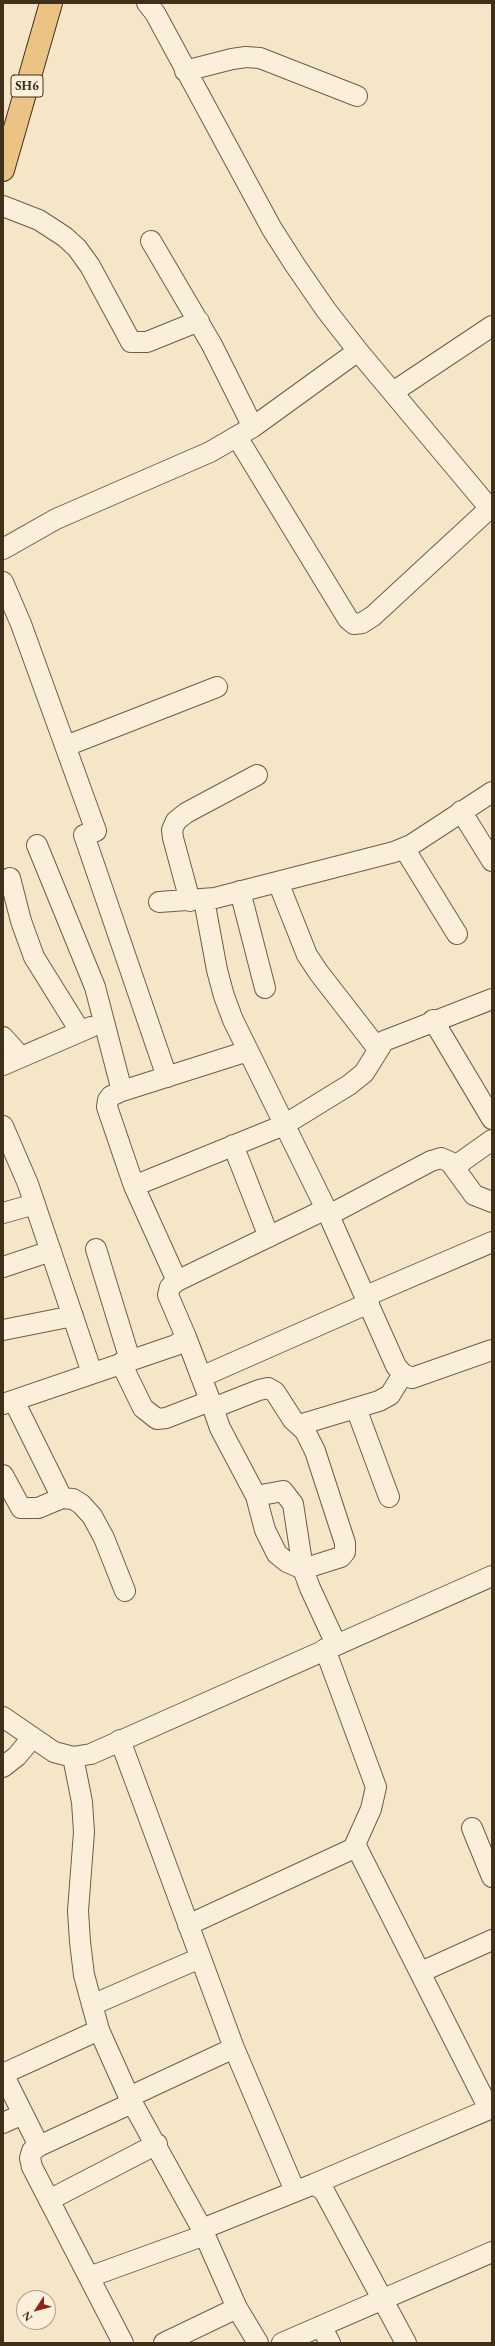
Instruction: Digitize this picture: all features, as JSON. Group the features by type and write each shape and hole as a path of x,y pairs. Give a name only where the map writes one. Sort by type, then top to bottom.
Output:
{"main road":[{"name":"SH6","path":"3,170 6,141 51,3"}],"street":[{"path":"147,3 155,13 275,235 326,310 491,510 373,616 362,623 354,624 344,612 245,432 199,321 151,241"},
{"path":"185,71 232,59 246,57 260,58 357,96"},
{"path":"3,206 39,220 65,237 77,248 90,266 131,342 147,342 199,321"},
{"path":"393,392 492,326"},
{"path":"3,549 56,519 210,452 245,432 358,350"},
{"path":"3,582 21,624 96,831 84,835 166,1077"},
{"path":"66,746 217,686"},
{"path":"257,775 186,813 176,821 172,830 173,838 197,900 224,996 248,1051 327,1212 396,1366 403,1374 412,1378 492,1350"},
{"path":"159,902 197,900 240,892 377,857 404,848 492,792"},
{"path":"462,811 492,861"},
{"path":"37,845 88,966 122,1091"},
{"path":"404,848 457,934"},
{"path":"10,878 21,921 34,957 80,1031"},
{"path":"278,882 307,954 319,973 378,1049"},
{"path":"240,892 265,988"},
{"path":"134,1186 284,1125 359,1077 374,1059 378,1049 384,1041 395,1035 492,998"},
{"path":"433,1020 492,1119"},
{"path":"3,1037 12,1060 104,1021"},
{"path":"177,1281 134,1186 107,1107 108,1100 111,1096 122,1091 248,1051"},
{"path":"3,1126 35,1204 92,1373"},
{"path":"454,1167 492,1140"},
{"path":"233,1145 269,1237"},
{"path":"96,1249 126,1362 144,1408 157,1418 166,1418 212,1405 268,1388 275,1392 293,1420 311,1440 345,1543 345,1552 341,1557 304,1569 287,1562 272,1546 256,1496 229,1447 212,1405 201,1377 186,1337 168,1295 170,1287 177,1281 269,1237 327,1212 431,1161 441,1158 450,1162 474,1195 492,1202"},
{"path":"3,1213 35,1204"},
{"path":"201,1377 492,1242"},
{"path":"3,1267 51,1251"},
{"path":"3,1330 74,1316"},
{"path":"62,1498 8,1403 176,1345 186,1337"},
{"path":"299,1426 356,1408 390,1395 403,1374"},
{"path":"356,1408 389,1497"},
{"path":"3,1476 21,1508 38,1508 62,1498 73,1499 81,1504 92,1516 104,1538 125,1591"},
{"path":"188,1925 353,1848 371,1809 376,1787 304,1569 293,1504 289,1496 283,1491 256,1496"},
{"path":"3,1717 54,1752 73,1757 91,1754 330,1646 492,1576"},
{"path":"3,1767 17,1756 32,1738"},
{"path":"120,1740 234,2048 295,2191"},
{"path":"73,1757 82,1802 84,1832 78,1911 80,1942 84,1975 99,2030 131,2100 157,2144 204,2232 237,2308 258,2343"},
{"path":"472,1828 492,1877"},
{"path":"89,2277 204,2232 295,2191 491,2108 420,1972 361,1853 353,1848"},
{"path":"420,1972 492,1940"},
{"path":"92,2005 200,1958"},
{"path":"39,2146 3,2074 99,2030"},
{"path":"122,2343 49,2200 30,2158 32,2151 39,2146 234,2048"},
{"path":"3,2123 23,2114"},
{"path":"49,2200 157,2144"},
{"path":"314,2184 324,2192 380,2299 406,2343"},
{"path":"282,2343 380,2299 492,2252"},
{"path":"164,2343 237,2308"},
{"path":"321,2326 330,2343"}]}
